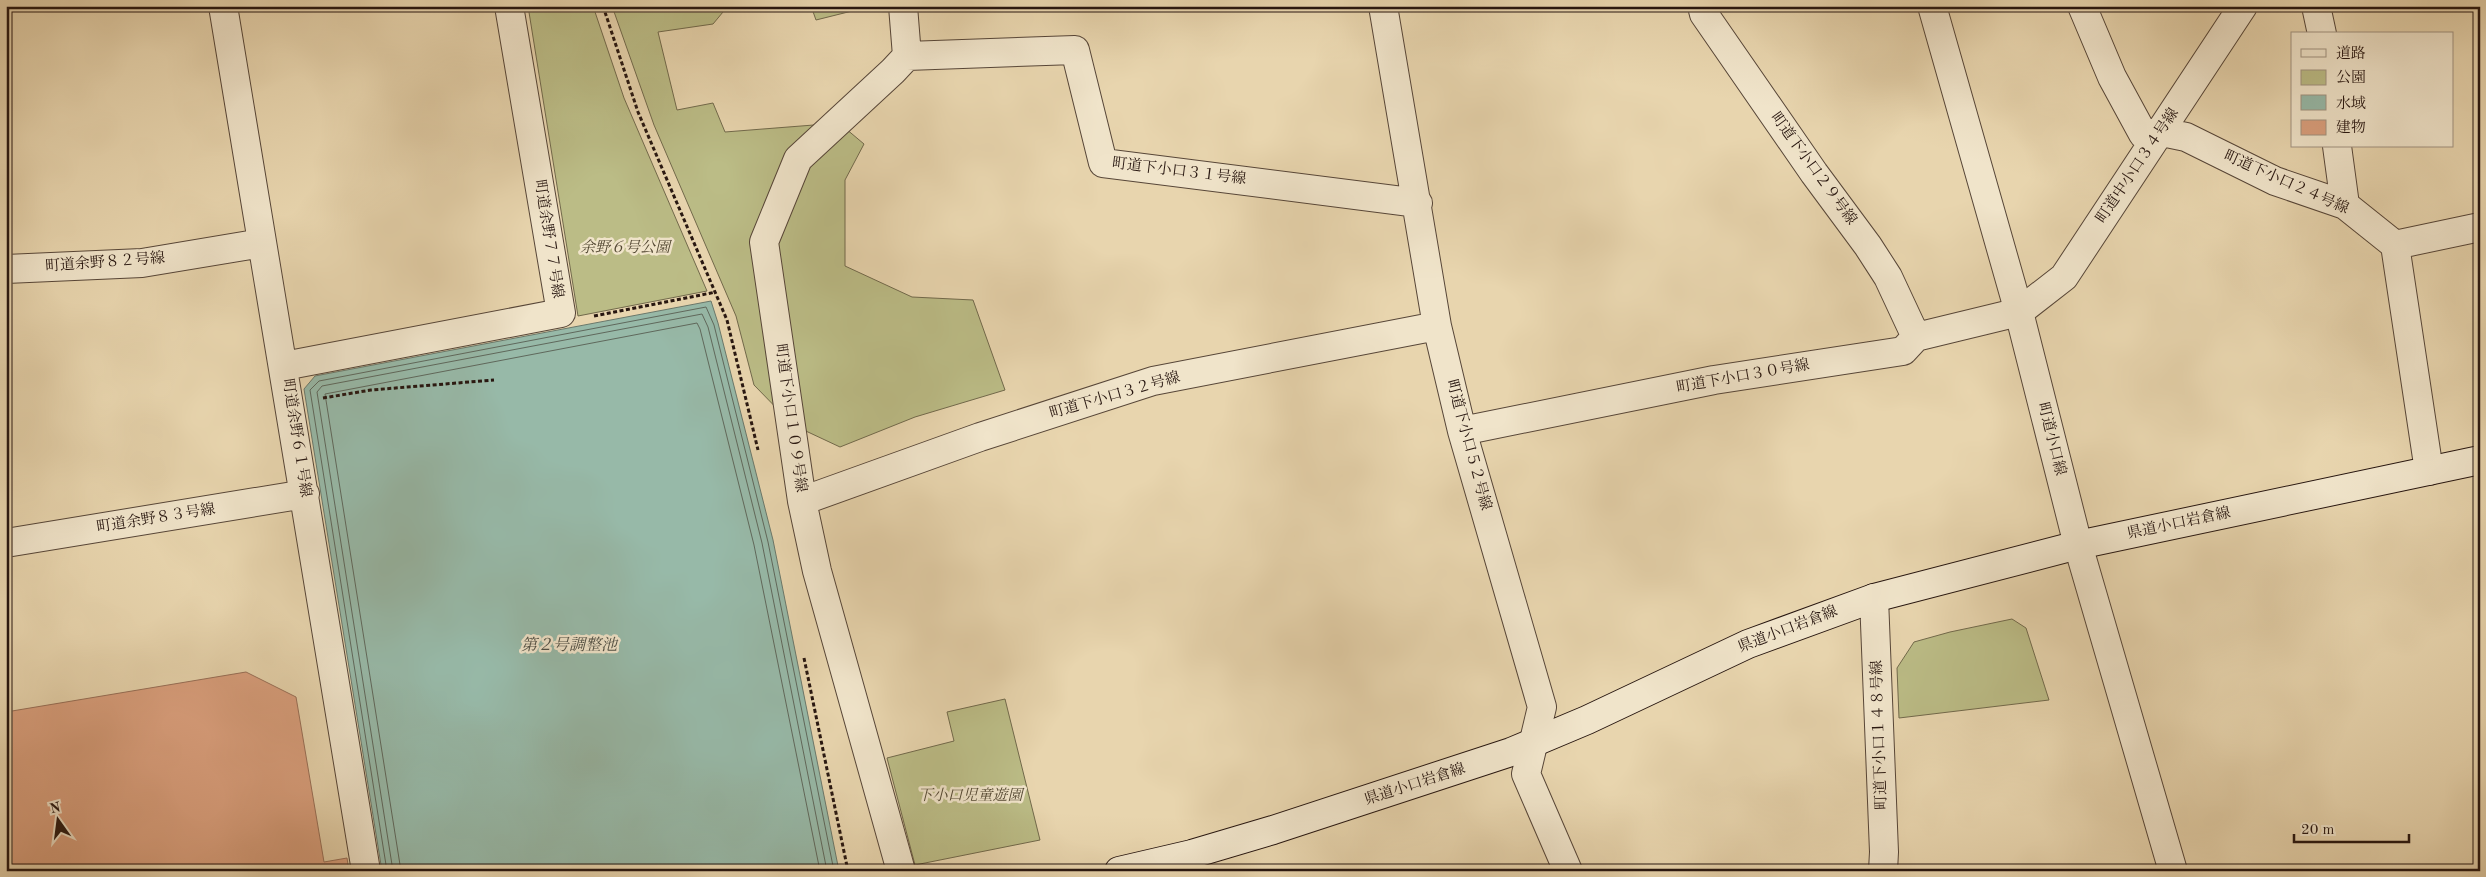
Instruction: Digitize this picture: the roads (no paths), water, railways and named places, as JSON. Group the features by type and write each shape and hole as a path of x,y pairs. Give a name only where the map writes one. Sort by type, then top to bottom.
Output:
{"street":[{"name":"町道余野６１号線","path":"223,6 366,871"},
{"name":"町道余野７７号線","path":"284,366 561,313 510,6"},
{"path":"903,6 907,56"},
{"name":"町道下小口５２号線","path":"1383,6 1418,203 1437,326 1462,431 1542,707 1526,774 1568,871"},
{"name":"町道下小口２９号線","path":"1702,6 1704,14 1868,246 1888,277 1916,337"},
{"name":"町道小口線","path":"1932,6 2019,312 2078,545 2173,871"},
{"name":"町道下小口２４号線","path":"2082,6 2112,77 2143,134 2162,132 2186,137 2275,181 2345,205 2395,245"},
{"name":"町道中小口３４号線","path":"2019,312 2064,277 2162,132 2243,6"},
{"path":"2316,6 2322,32"},
{"name":"町道下小口３１号線","path":"907,56 1075,50 1103,163 1418,203"},
{"name":"町道下小口１０９号線","path":"901,871 817,570 802,501 764,242 798,160 893,72 907,56"},
{"path":"2337,148 2345,205"},
{"path":"2429,471 2395,245 2480,227"},
{"name":"町道余野８２号線","path":"6,269 142,263 262,243"},
{"name":"町道下小口３０号線","path":"1462,431 1714,380 1903,351 1916,337 2019,312"},
{"name":"町道下小口３２号線","path":"802,501 980,437 1153,382 1437,326"},
{"name":"県道小口岩倉線","path":"1119,871 1194,862 1533,744 1748,644 1874,598 2078,545 2480,460"},
{"name":"町道余野８３号線","path":"6,544 305,494"},
{"name":"町道下小口１４８号線","path":"1874,598 1884,852 1882,871"}],"water":[{"name":"第２号調整池","path":"711,301 773,540 839,871 382,871 304,389 315,376"}],"park label":[{"name":"余野６号公園","path":"625,248"},
{"name":"下小口児童遊園","path":"970,796"}]}
